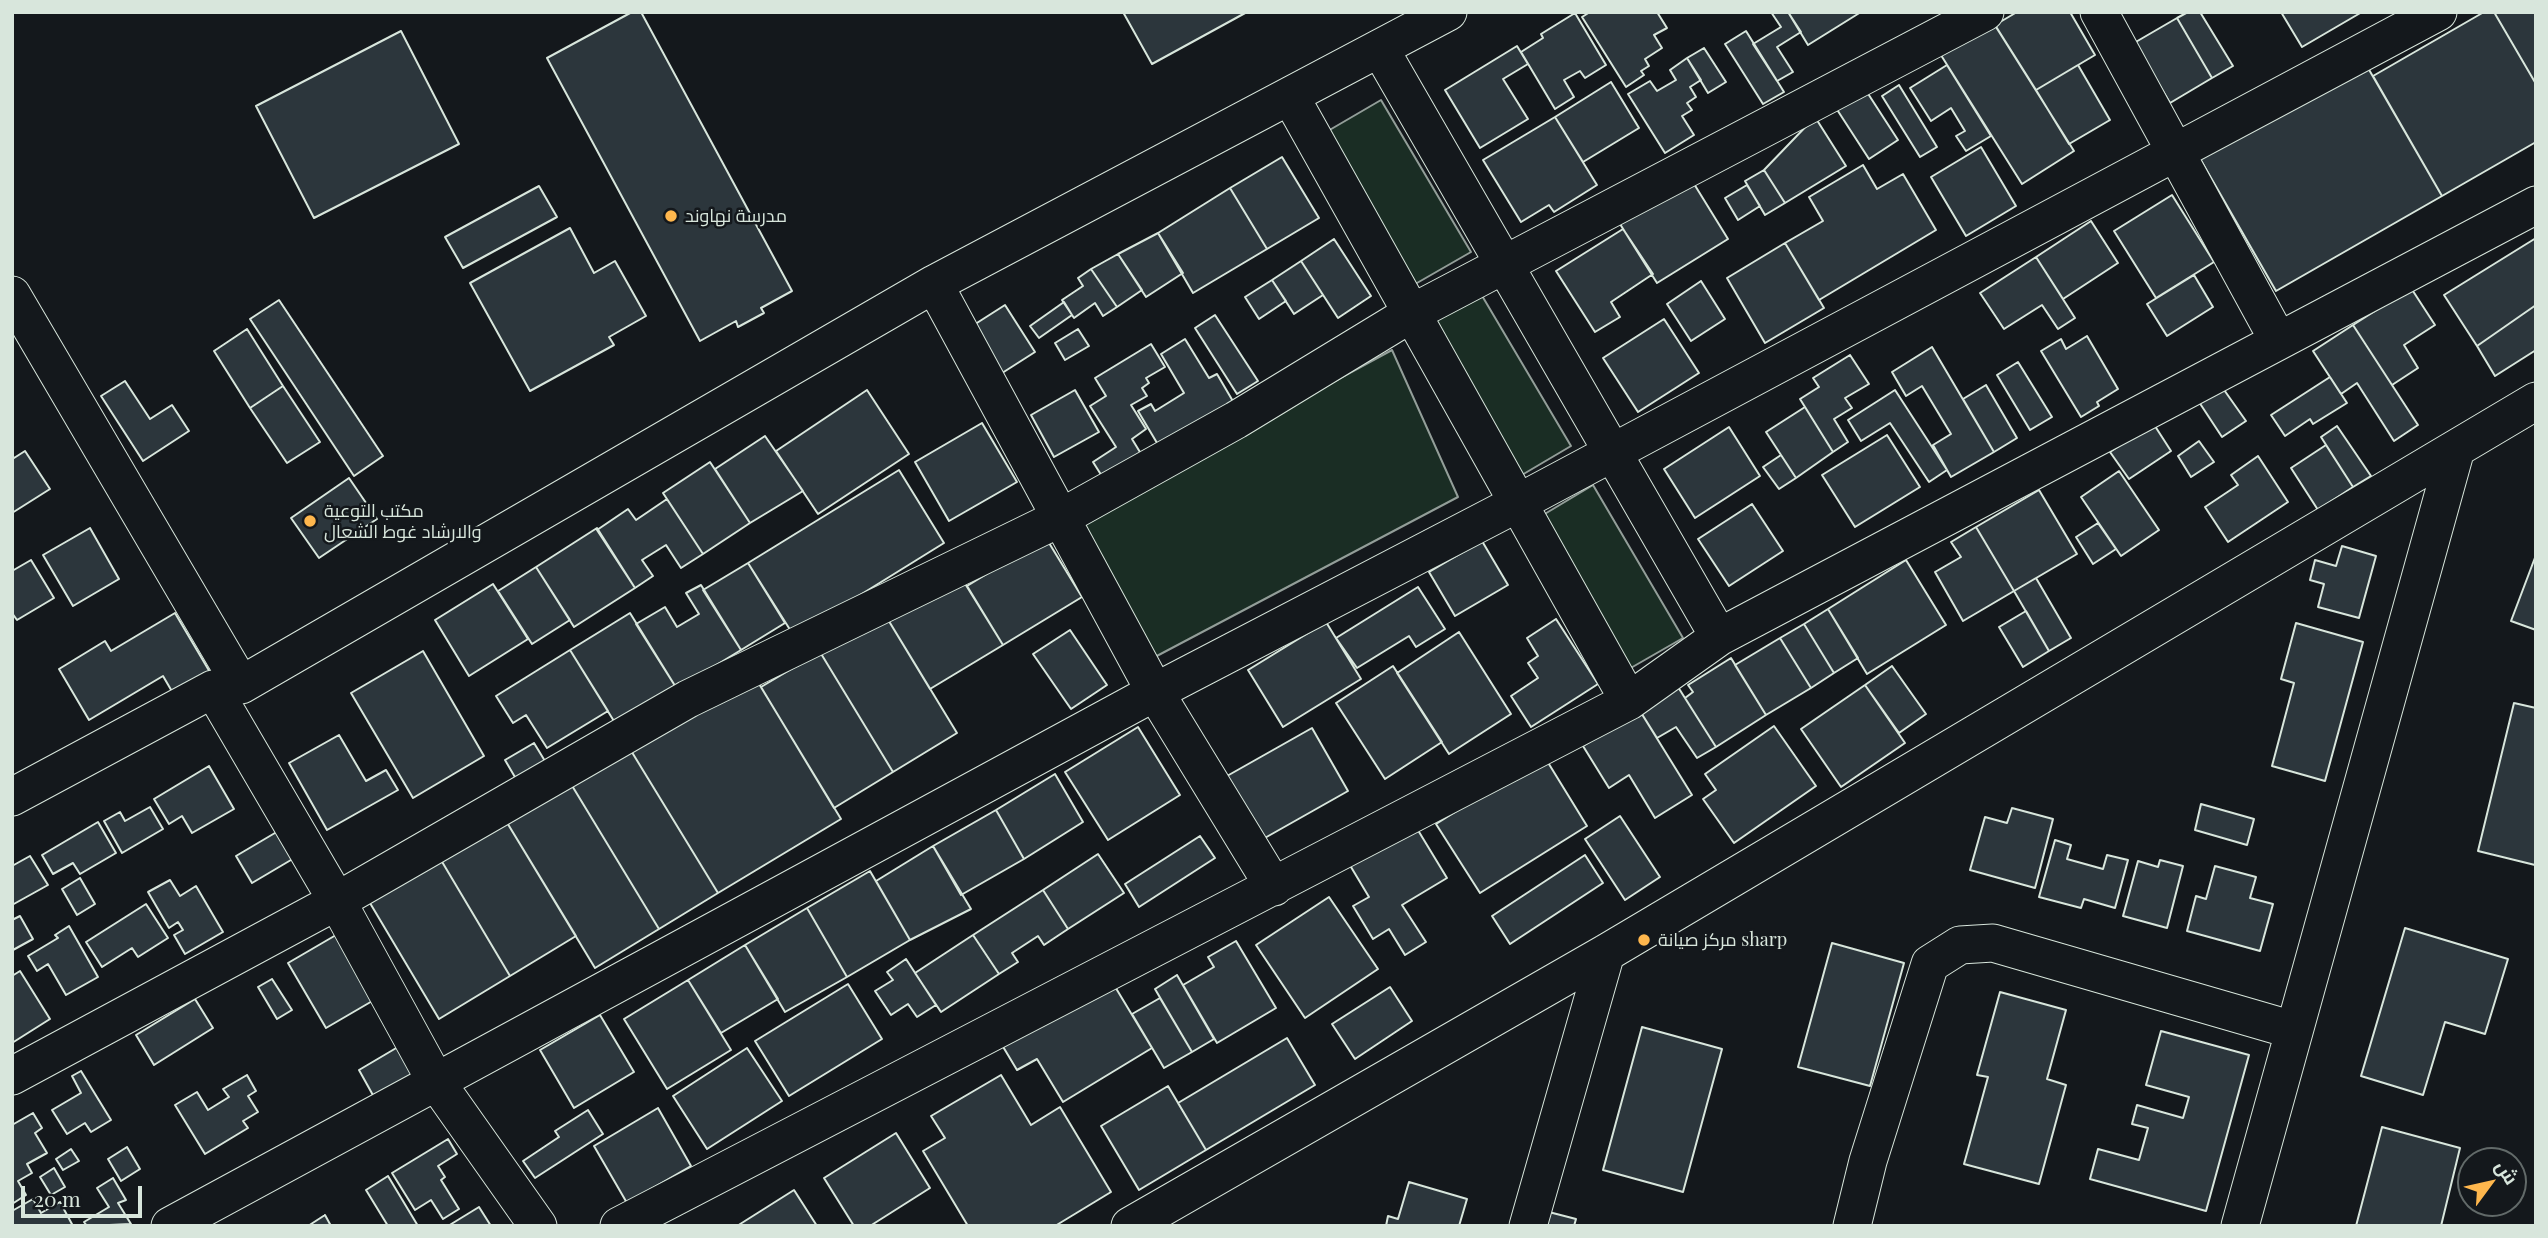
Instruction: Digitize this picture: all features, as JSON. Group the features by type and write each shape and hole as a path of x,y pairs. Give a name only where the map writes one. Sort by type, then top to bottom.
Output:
{"street":[{"path":"12,797 227,687 934,284 1448,12"},
{"path":"12,1076 337,901 688,699 1062,517 1236,420 1412,313 1984,12"},
{"path":"2099,12 2277,340"},
{"path":"170,1226 1155,692 1518,503 2438,12"},
{"path":"1380,49 1719,637"},
{"path":"1290,96 1629,701"},
{"path":"619,1226 1629,701 1719,637 2536,205"},
{"path":"934,284 1155,692 1274,887"},
{"path":"12,295 227,687 337,901 435,1080 538,1226"},
{"path":"1130,1226 1606,953 2536,401"},
{"path":"2240,1226 2456,449"},
{"path":"1852,1226 1868,1161 1930,964 1960,945 1993,943 2293,1030"},
{"path":"1528,1226 1606,953"}],"green space":[{"path":"1381,100 1471,252 1410,287 1321,135"},
{"path":"1481,294 1571,446 1510,482 1421,329"},
{"path":"1392,350 1458,497 1153,658 1075,522"},
{"path":"1593,485 1683,638 1622,673 1533,521"}],"building":[{"path":"632,12 641,12 792,291 761,308 764,313 738,327 736,321 700,341 547,58"},
{"path":"1123,12 1247,12 1152,64"},
{"path":"1590,12 1657,12 1667,28 1654,35 1662,48 1645,59 1649,66 1641,71 1644,75 1626,87 1582,17"},
{"path":"1771,12 1788,12 1801,32 1777,47 1793,72 1777,81 1753,44 1781,27"},
{"path":"1788,12 1861,12 1808,45"},
{"path":"2017,12 2070,12 2095,55 2036,90 1995,25"},
{"path":"2188,12 2200,12 2233,66 2212,78 2177,18"},
{"path":"2281,12 2362,12 2302,47"},
{"path":"2484,12 2494,12 2536,84 2536,142 2442,196 2373,76"},
{"path":"2494,12 2536,12 2536,84"},
{"path":"1575,13 1606,65 1585,78 1580,71 1564,80 1574,97 1555,109 1521,52 1543,38 1541,34"},
{"path":"2177,18 2212,78 2170,103 2134,43"},
{"path":"1991,19 2074,151 2022,184 1939,52"},
{"path":"401,31 459,144 314,218 256,106"},
{"path":"1746,31 1784,92 1763,104 1725,44"},
{"path":"1517,46 1528,64 1503,79 1528,119 1480,148 1445,90"},
{"path":"1704,48 1726,82 1708,93 1687,58"},
{"path":"1687,58 1701,80 1690,87 1696,97 1687,103 1692,110 1682,116 1694,135 1665,153 1628,94 1650,81 1657,91 1676,80 1670,70"},
{"path":"2364,61 2442,196 2276,291 2199,157"},
{"path":"1947,65 1991,136 1966,151 1956,136 1965,131 1951,108 1931,121 1910,88"},
{"path":"2078,65 2110,120 2069,144 2036,90"},
{"path":"1611,82 1639,128 1583,162 1555,117"},
{"path":"1899,85 1937,147 1920,157 1882,96"},
{"path":"1865,89 1898,140 1869,159 1836,108"},
{"path":"1555,117 1597,185 1554,212 1549,205 1521,222 1483,160"},
{"path":"1815,117 1846,166 1785,203 1764,170"},
{"path":"1981,147 2016,206 1966,236 1931,177"},
{"path":"1282,157 1319,218 1267,249 1230,188"},
{"path":"1863,165 1877,189 1903,174 1936,230 1819,300 1785,243 1823,221 1809,197"},
{"path":"1764,170 1785,203 1765,215 1745,181"},
{"path":"1691,179 1728,239 1657,283 1620,224"},
{"path":"1747,185 1760,206 1738,220 1725,198"},
{"path":"539,186 557,217 463,268 445,237"},
{"path":"1230,188 1267,249 1193,293 1158,233"},
{"path":"2172,195 2214,262 2156,298 2114,231"},
{"path":"2091,221 2118,263 2063,299 2036,257"},
{"path":"570,228 594,273 615,261 646,316 609,337 614,345 530,391 470,283"},
{"path":"1623,229 1653,274 1611,302 1620,317 1595,332 1556,271"},
{"path":"1158,233 1183,273 1146,297 1118,254"},
{"path":"2536,238 2536,305 2477,346 2444,295"},
{"path":"1334,239 1371,296 1338,318 1301,261"},
{"path":"1785,243 1824,308 1765,343 1727,278"},
{"path":"1118,254 1142,290 1117,307 1091,269"},
{"path":"2036,257 2075,318 2058,329 2042,305 2004,329 1980,293"},
{"path":"1301,261 1323,295 1294,314 1272,280"},
{"path":"1091,269 1117,307 1103,316 1095,303 1074,318 1062,300 1083,286 1078,278"},
{"path":"2194,275 2213,307 2167,336 2147,304"},
{"path":"1272,280 1286,301 1259,319 1245,297"},
{"path":"1701,281 1725,319 1691,341 1667,304"},
{"path":"2411,288 2435,325 2404,345 2418,368 2392,385 2353,325"},
{"path":"279,300 383,456 354,476 250,319"},
{"path":"1064,302 1072,315 1039,338 1030,326"},
{"path":"1005,305 1035,352 999,375 969,328"},
{"path":"2536,305 2536,350 2495,376 2477,346"},
{"path":"1215,315 1258,381 1237,394 1195,328"},
{"path":"1664,319 1699,373 1638,412 1603,358"},
{"path":"2353,325 2418,425 2394,441 2357,383 2341,394 2313,351"},
{"path":"247,329 283,386 250,408 214,351"},
{"path":"1078,329 1089,346 1065,360 1055,343"},
{"path":"2087,336 2118,389 2097,402 2099,406 2081,417 2041,351 2061,339 2066,349"},
{"path":"1185,339 1209,378 1217,374 1234,403 1160,448 1138,411 1151,404 1155,411 1184,393 1161,354"},
{"path":"1151,344 1165,367 1146,378 1149,383 1142,388 1147,396 1131,405 1146,429 1132,439 1143,457 1105,481 1093,462 1116,447 1090,406 1106,396 1095,378"},
{"path":"1932,347 1994,452 1951,477 1933,445 1951,434 1922,386 1906,396 1892,372"},
{"path":"1850,355 1869,384 1845,398 1852,408 1834,419 1848,442 1833,452 1800,399 1819,387 1813,378"},
{"path":"2018,362 2052,417 2030,430 1997,375"},
{"path":"2330,377 2347,403 2313,424 2310,419 2285,436 2271,415"},
{"path":"125,381 150,419 172,405 189,431 143,461 101,396"},
{"path":"1986,385 2017,438 1994,452 1963,399"},
{"path":"283,386 320,442 287,463 250,408"},
{"path":"2222,387 2246,421 2222,437 2199,402"},
{"path":"867,390 909,454 818,514 776,451"},
{"path":"1075,390 1099,432 1054,457 1031,415"},
{"path":"1895,390 1947,470 1929,482 1890,423 1861,441 1848,420"},
{"path":"1805,407 1833,452 1796,478 1766,432"},
{"path":"982,423 1017,482 949,521 915,462"},
{"path":"2153,423 2171,451 2129,479 2110,452"},
{"path":"2337,426 2371,476 2353,487 2321,437"},
{"path":"1729,427 1760,476 1695,518 1664,469"},
{"path":"1887,435 1920,487 1855,527 1822,475"},
{"path":"765,436 803,491 750,523 715,469"},
{"path":"2199,441 2214,462 2191,477 2178,456"},
{"path":"2326,445 2353,487 2318,510 2291,468"},
{"path":"25,451 50,489 12,513 12,456 14,458"},
{"path":"1781,455 1796,478 1779,489 1763,467"},
{"path":"2258,456 2288,502 2228,542 2205,507 2238,485 2231,475"},
{"path":"710,462 750,523 703,554 663,493"},
{"path":"899,470 944,543 794,636 748,563"},
{"path":"2119,471 2159,530 2121,556 2081,497"},
{"path":"349,478 377,519 319,558 291,518"},
{"path":"2039,490 2077,554 2014,591 1976,527"},
{"path":"667,499 703,554 681,568 666,545 642,560 653,576 635,588 597,530 628,509 636,520"},
{"path":"1752,504 1783,551 1729,586 1698,539"},
{"path":"2098,523 2116,549 2093,564 2076,537"},
{"path":"1976,527 2014,591 1963,621 1935,572 1961,557 1951,542"},
{"path":"90,528 119,579 73,606 43,555"},
{"path":"597,528 635,588 574,627 536,567"},
{"path":"1046,538 1082,597 1003,645 967,586"},
{"path":"1482,541 1508,585 1455,616 1429,572"},
{"path":"2342,546 2376,556 2359,618 2318,607 2324,584 2310,580 2315,560 2336,566"},
{"path":"2536,555 2536,630 2511,621"},
{"path":"31,560 54,598 17,620 12,613 12,571"},
{"path":"1906,560 1946,625 1867,674 1828,609"},
{"path":"748,563 785,623 741,650 703,590"},
{"path":"536,567 570,620 532,644 498,591"},
{"path":"956,569 1003,645 930,689 884,613"},
{"path":"2036,578 2071,638 2049,651 2014,591"},
{"path":"493,584 528,639 469,676 435,620"},
{"path":"701,585 741,650 677,689 636,624 665,607 677,627 699,614 686,593"},
{"path":"1418,587 1445,629 1416,647 1409,636 1357,668 1336,638"},
{"path":"1828,609 1858,658 1834,673 1804,624"},
{"path":"2026,611 2049,651 2023,667 1999,627"},
{"path":"175,613 214,679 177,700 163,676 89,720 59,669 105,641 111,651"},
{"path":"630,613 677,689 617,726 570,650"},
{"path":"884,613 957,733 893,772 820,652"},
{"path":"1556,619 1598,684 1531,727 1511,696 1538,678 1528,663 1538,656 1527,638"},
{"path":"1326,622 1361,679 1283,727 1248,670"},
{"path":"2296,623 2363,642 2325,781 2272,766 2294,683 2281,679"},
{"path":"1804,624 1834,673 1811,688 1780,638"},
{"path":"1070,630 1107,685 1071,709 1033,654"},
{"path":"1459,632 1511,714 1449,754 1397,673"},
{"path":"1780,638 1811,688 1766,715 1735,665"},
{"path":"570,650 608,711 547,748 526,715 513,723 496,696"},
{"path":"423,651 484,756 413,798 351,693"},
{"path":"820,652 893,772 834,808 761,687"},
{"path":"1731,658 1766,715 1716,747 1685,698 1693,692 1688,685"},
{"path":"1393,666 1442,742 1385,779 1336,703"},
{"path":"1892,666 1926,714 1899,733 1865,685"},
{"path":"753,674 841,819 718,893 630,749"},
{"path":"1865,685 1905,743 1841,787 1801,729"},
{"path":"1678,687 1716,747 1697,758 1676,727 1657,738 1640,711"},
{"path":"2514,703 2536,708 2535,865 2478,851"},
{"path":"1640,711 1692,795 1655,818 1629,775 1609,788 1583,746"},
{"path":"1774,726 1816,786 1734,843 1703,799 1716,790 1705,774"},
{"path":"1138,727 1180,795 1108,840 1065,772"},
{"path":"1312,728 1348,791 1263,839 1227,776"},
{"path":"339,735 366,781 386,770 398,790 327,830 289,763"},
{"path":"534,743 548,766 519,784 505,760"},
{"path":"630,749 718,893 659,929 571,784"},
{"path":"1544,756 1587,826 1480,893 1436,824"},
{"path":"209,766 234,809 192,833 182,816 169,824 154,799"},
{"path":"1055,774 1083,822 1024,859 996,810"},
{"path":"571,784 659,929 595,968 503,816"},
{"path":"2201,804 2254,819 2247,845 2195,830"},
{"path":"150,807 163,829 122,853 104,821 120,812 125,821"},
{"path":"2012,808 2053,819 2035,888 1970,870 1985,817 2007,823"},
{"path":"996,810 1024,859 961,895 933,846"},
{"path":"503,816 576,936 510,976 438,855"},
{"path":"1620,816 1660,877 1625,900 1585,839"},
{"path":"98,822 116,853 80,874 73,863 53,874 42,855"},
{"path":"1413,822 1447,878 1402,905 1426,942 1405,955 1389,929 1373,939 1353,906 1369,897 1348,862"},
{"path":"280,830 296,857 252,883 236,856"},
{"path":"1200,836 1215,858 1139,907 1125,884"},
{"path":"2055,840 2071,845 2067,859 2103,869 2107,855 2128,860 2115,908 2084,899 2081,908 2039,897"},
{"path":"933,846 971,909 910,940 876,881"},
{"path":"1098,854 1124,893 1068,929 1043,890"},
{"path":"438,855 510,976 439,1019 367,898"},
{"path":"1585,855 1603,883 1510,944 1492,916"},
{"path":"30,856 48,885 12,905 12,866"},
{"path":"2160,860 2183,866 2167,928 2123,916 2138,861 2158,867"},
{"path":"2215,866 2256,877 2250,898 2273,904 2260,951 2187,931 2196,896 2206,899"},
{"path":"870,871 910,940 847,977 807,908"},
{"path":"80,878 95,904 77,915 62,889"},
{"path":"170,880 180,896 196,886 223,932 185,954 174,935 183,930 178,922 169,928 148,892"},
{"path":"1043,890 1068,929 1044,945 1038,936 1012,953 1018,962 999,974 973,935"},
{"path":"1329,897 1378,969 1305,1018 1256,945"},
{"path":"146,904 168,938 138,957 132,948 102,967 86,942"},
{"path":"807,908 847,977 785,1012 745,945"},
{"path":"20,916 33,939 13,950 12,920"},
{"path":"69,926 98,977 66,995 48,964 37,971 28,956 58,938 55,935"},
{"path":"2405,928 2508,959 2485,1034 2445,1022 2423,1095 2361,1076"},
{"path":"336,935 374,1000 326,1028 288,963"},
{"path":"973,935 999,974 941,1012 915,973"},
{"path":"1236,941 1276,1008 1217,1043 1183,985 1214,967 1208,957"},
{"path":"1832,943 1904,963 1870,1086 1798,1067"},
{"path":"745,945 778,999 721,1033 688,980"},
{"path":"906,959 936,1005 917,1017 908,1004 891,1015 875,991 893,980 887,972"},
{"path":"20,971 50,1019 12,1043 12,976"},
{"path":"1177,975 1214,1039 1192,1052 1155,989"},
{"path":"272,979 292,1010 277,1019 258,987"},
{"path":"688,980 731,1050 667,1089 624,1019"},
{"path":"1111,980 1152,1048 1063,1102 1037,1059 1017,1070 1002,1045"},
{"path":"848,984 882,1039 789,1096 755,1041"},
{"path":"1390,987 1412,1021 1355,1059 1332,1024"},
{"path":"2000,992 2066,1010 2047,1079 2066,1085 2039,1184 1964,1164 1988,1077 1977,1075"},
{"path":"1160,998 1192,1052 1164,1068 1132,1014"},
{"path":"195,999 213,1028 154,1065 136,1035"},
{"path":"600,1015 634,1072 574,1108 540,1050"},
{"path":"1642,1027 1722,1049 1683,1192 1603,1170"},
{"path":"2161,1031 2249,1055 2206,1211 2090,1179 2098,1149 2139,1160 2148,1128 2132,1124 2137,1105 2183,1118 2189,1097 2146,1085"},
{"path":"1287,1038 1315,1085 1206,1150 1178,1103"},
{"path":"403,1044 419,1071 374,1097 359,1070"},
{"path":"747,1048 782,1101 707,1149 673,1096"},
{"path":"81,1071 111,1120 91,1132 85,1123 67,1134 52,1110 81,1093 72,1076"},
{"path":"247,1075 256,1091 248,1096 258,1112 243,1121 248,1128 205,1154 175,1105 197,1092 208,1110 229,1097 223,1089"},
{"path":"1001,1075 1031,1125 1060,1107 1111,1192 1055,1226 968,1226 923,1151 945,1138 931,1116"},
{"path":"1168,1086 1206,1150 1139,1190 1101,1126"},
{"path":"658,1108 691,1166 627,1203 594,1146"},
{"path":"588,1110 603,1134 535,1178 523,1161 559,1137 555,1131"},
{"path":"33,1113 42,1128 35,1133 47,1153 27,1164 32,1173 18,1181 26,1195 12,1204 12,1125"},
{"path":"2382,1127 2457,1147 2457,1160 2441,1226 2356,1226"},
{"path":"896,1133 930,1188 870,1226 854,1226 824,1178"},
{"path":"448,1139 457,1154 438,1166 445,1177 441,1180 459,1209 443,1219 431,1200 415,1210 392,1173"},
{"path":"127,1147 140,1169 121,1181 108,1159"},
{"path":"71,1149 79,1161 63,1170 56,1159"},
{"path":"54,1168 65,1187 51,1195 40,1177"},
{"path":"388,1176 418,1226 388,1226 366,1190"},
{"path":"113,1178 126,1200 118,1203 131,1224 87,1226 84,1222 109,1207 97,1188"},
{"path":"1409,1182 1467,1199 1459,1226 1386,1226 1388,1216 1398,1219"},
{"path":"794,1190 817,1226 737,1226"},
{"path":"33,1199 41,1213 60,1202 73,1226 12,1226 12,1211"},
{"path":"479,1207 491,1226 448,1226"},
{"path":"1545,1211 1576,1219 1574,1226 1541,1226"},
{"path":"325,1215 331,1226 308,1226"}],"place":[{"name":"مدرسة نهاوند","path":"671,216"},
{"name":"مكتب التوعية والارشاد غوط الشعال","path":"310,521"},
{"name":"مركز صيانة sharp","path":"1644,940"}]}
